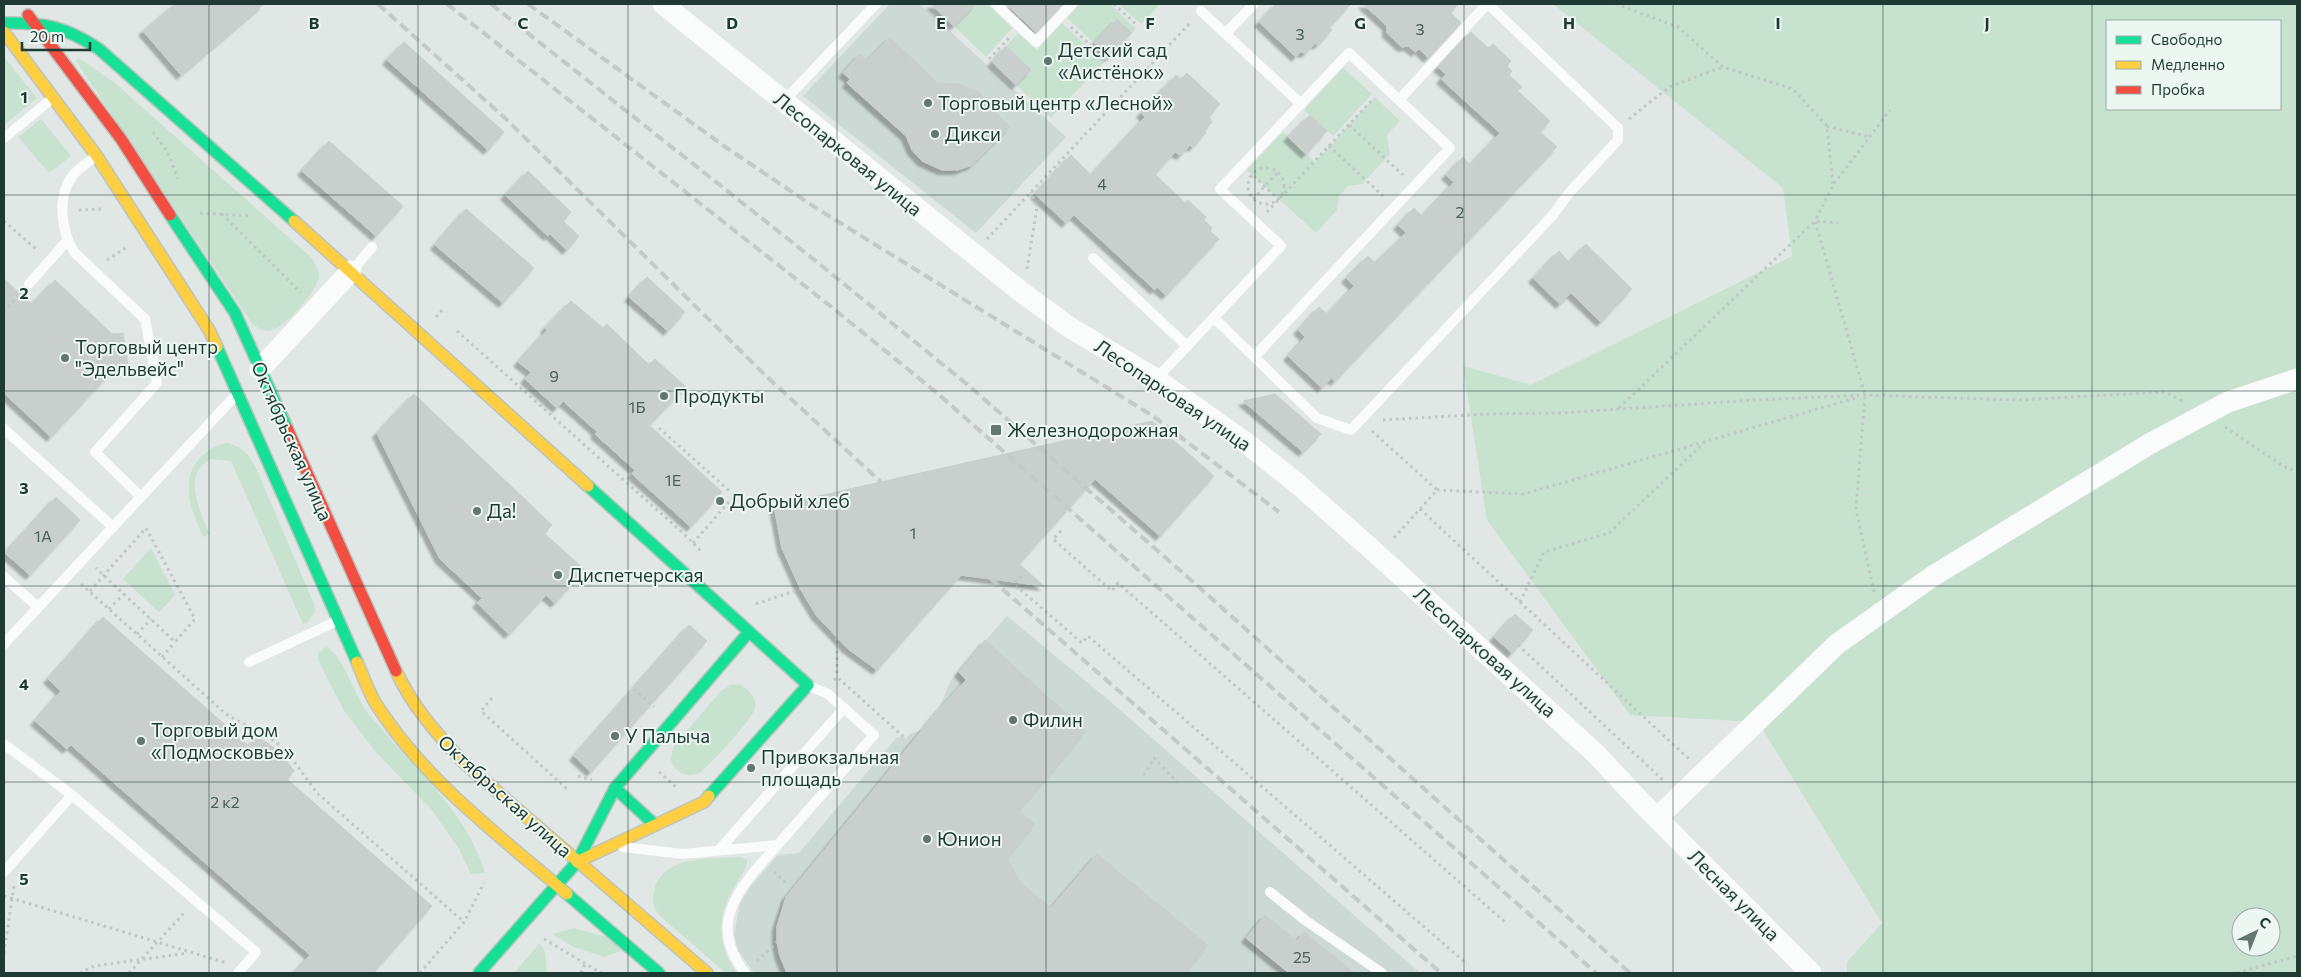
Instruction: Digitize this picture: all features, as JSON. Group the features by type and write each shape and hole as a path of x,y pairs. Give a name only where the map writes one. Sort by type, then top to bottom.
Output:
{"main road":[{"name":"Октябрьская улица","path":"20,4 122,139 235,313 403,686 429,725 463,762 707,973"},
{"path":"4,23 34,22 61,27 80,35 99,49 351,271 808,685 704,802 577,862"},
{"name":"Октябрьская улица","path":"4,32 96,155 209,330 375,702 404,743 442,786 658,973"},
{"path":"480,973 577,862 615,788 749,632"},
{"path":"615,788 655,825"}],"street":[{"name":"Лесопарковая улица","path":"663,4 782,102 1020,291 1068,327 1156,380 1246,442 1378,555 1596,754 1657,818"},
{"path":"260,369 351,271"},
{"path":"1657,818 1837,644 1933,576 2151,443 2228,402 2297,379"},
{"name":"Лесная улица","path":"1657,818 1811,973"}],"lane":[{"path":"782,102 876,4"},
{"path":"996,4 1036,42 1072,4"},
{"path":"1226,33 1254,4"},
{"path":"1214,318 1255,356 1270,375 1317,418 1350,430 1553,214 1569,193 1618,140 1618,128 1487,4 1399,100"},
{"path":"1201,11 1301,104"},
{"path":"1156,380 1281,246 1220,189 1349,53 1450,148 1255,356"},
{"path":"4,138 54,98"},
{"path":"96,155 73,175 66,192 63,210 67,241 75,253 145,319 157,383 95,452 141,497"},
{"path":"29,284 67,241"},
{"path":"351,271 372,247"},
{"path":"1093,258 1188,346"},
{"path":"4,644 238,393"},
{"path":"4,429 113,527"},
{"path":"4,577 38,607"},
{"path":"249,662 339,620"},
{"path":"746,973 737,962 728,944 727,924 729,912 744,883 874,735 828,694 808,685"},
{"path":"719,850 844,708"},
{"path":"4,744 72,795 256,952 243,971"},
{"path":"4,872 72,795"},
{"path":"610,846 683,854 777,845"},
{"path":"1270,892 1305,920 1382,973"}],"path":[{"path":"1114,4 1138,26"},
{"path":"1616,4 1678,27 1724,66 1793,89 1827,126 1870,137"},
{"path":"973,254 1201,11"},
{"path":"1060,16 1106,60"},
{"path":"989,59 1019,26"},
{"path":"1618,128 1669,86 1724,66"},
{"path":"1257,223 1385,87"},
{"path":"1618,409 1815,221 1833,186 1890,110"},
{"path":"1349,125 1414,186"},
{"path":"1827,126 1833,186"},
{"path":"1329,146 1395,207"},
{"path":"1242,166 1279,200"},
{"path":"1263,168 1278,172 1284,183 1284,190 1279,200 1267,205 1253,200 1248,189 1248,183 1252,174 1263,168"},
{"path":"1243,210 1278,172"},
{"path":"1020,291 1030,255 1037,207 1031,192"},
{"path":"63,210 105,209"},
{"path":"222,214 317,309"},
{"path":"4,221 49,261"},
{"path":"1815,221 1838,223"},
{"path":"1815,221 1865,395 1856,510 1879,614"},
{"path":"92,270 129,246"},
{"path":"4,312 29,284"},
{"path":"1360,421 1865,395 2018,400 2165,392 2206,414 2283,466 2297,472"},
{"path":"1360,421 1437,490 1524,494 1865,395"},
{"path":"659,428 735,496"},
{"path":"1520,602 1544,552 1609,533 1706,441"},
{"path":"693,543 740,489"},
{"path":"1378,555 1437,490"},
{"path":"1420,510 1696,766"},
{"path":"90,591 146,528 195,620 162,657"},
{"path":"1061,531 1054,539 1112,591 1118,583 1505,922"},
{"path":"85,557 175,642"},
{"path":"70,573 226,714 276,742 288,753 317,794 464,922"},
{"path":"1021,576 1014,584 1082,643 1088,636 1467,964"},
{"path":"755,604 800,588"},
{"path":"109,609 124,594"},
{"path":"137,634 151,619"},
{"path":"837,638 837,677"},
{"path":"1518,646 1666,783"},
{"path":"634,688 656,709"},
{"path":"492,698 482,711 567,789"},
{"path":"1144,775 1154,758 1177,782"},
{"path":"4,953 19,855"},
{"path":"420,973 464,922 484,883"},
{"path":"4,896 191,952 243,971"},
{"path":"129,973 195,900"},
{"path":"544,939 601,973"},
{"path":"755,963 777,942"},
{"path":"80,973 94,966 191,952"},
{"path":"2237,973 2297,956"},
{"path":"581,973 585,964"}],"shaded area":[{"path":"890,4 920,4 1066,137 976,233 803,96"},
{"path":"1007,616 1111,702 1420,973 754,973 738,950 734,934 740,904 750,887 778,855 799,853 896,738 903,736 906,739 910,734 922,730 939,709 951,680"}],"green space":[{"path":"963,4 987,4 1012,28 986,57 954,26 969,10"},
{"path":"1080,4 1110,4 1136,29 1132,33 1117,19 1094,43 1067,18"},
{"path":"1119,4 1160,4 1141,24"},
{"path":"1553,4 2297,4 2297,973 1847,973 1847,962 1882,923 1758,722 1630,715 1487,520 1463,366 1531,385 1792,256 1783,188"},
{"path":"1062,23 1104,62 1051,118 1016,85 1031,70 1006,46 1018,33 1037,50"},
{"path":"4,57 37,98 4,125"},
{"path":"79,58 115,83 312,258 319,274 317,283 313,291 290,318 274,330 261,330 253,325 76,61"},
{"path":"1343,68 1372,94 1333,136 1304,110"},
{"path":"1375,97 1400,121 1387,135 1390,154 1362,184 1348,186 1339,196 1337,210 1316,233 1247,170 1283,132 1315,162"},
{"path":"41,119 71,156 49,173 18,137"},
{"path":"228,443 245,452 256,468 314,604 315,611 308,622 303,624 231,461 210,459 200,468 196,476 197,502 210,534 203,537 191,507 189,496 190,476 194,466 204,454 210,449"},
{"path":"151,548 175,595 159,612 123,579"},
{"path":"326,647 337,657 367,712 459,819 478,854 485,873 471,874 459,849 432,810 374,750 343,709 318,660 318,653"},
{"path":"738,684 748,690 753,696 755,708 752,714 731,741 701,772 692,775 683,774 673,765 671,760 673,747 722,690 731,685"},
{"path":"741,857 747,860 746,866 730,895 722,917 721,928 725,951 736,972 726,973 660,916 654,904 653,895 659,879 667,870 678,865 703,859"},
{"path":"574,928 606,937 629,948 604,957 574,947 552,934"},
{"path":"540,943 545,952 547,973 514,973"}],"building":[{"path":"175,4 264,4 181,75 143,31"},
{"path":"931,4 976,4 954,26"},
{"path":"1006,4 1063,4 1036,32"},
{"path":"1276,4 1351,4 1329,27 1332,30 1318,45 1315,43 1306,53 1300,52 1296,57 1259,22"},
{"path":"1363,4 1458,4 1451,13 1461,23 1428,58 1419,49 1416,52 1408,46 1402,47 1387,33 1387,26"},
{"path":"1117,19 1132,33 1109,57 1094,43"},
{"path":"1471,32 1488,48 1493,44 1511,61 1507,66 1512,71 1509,75 1522,87 1518,91 1550,121 1540,132 1557,147 1335,381 1331,378 1322,388 1288,356 1305,337 1298,330 1319,307 1327,314 1354,286 1346,278 1368,256 1375,263 1406,233 1398,225 1414,208 1422,216 1454,182 1446,175 1463,157 1470,165 1500,133 1441,79 1446,74 1438,67"},
{"name":"Торговый центр «Лесной»","path":"890,37 937,83 959,84 980,93 988,105 1010,127 972,165 958,170 942,170 922,161 912,150 906,136 847,83 850,79 843,73 860,54 867,61"},
{"path":"404,42 504,132 488,150 387,60"},
{"path":"1006,46 1031,70 1016,85 992,62"},
{"path":"1187,73 1220,104 1209,116 1212,122 1204,131 1206,133 1193,147 1190,145 1181,155 1175,152 1155,174 1185,203 1188,200 1206,217 1204,220 1212,228 1210,231 1219,239 1166,295 1157,287 1155,290 1074,215 1066,223 1035,194 1071,155 1091,175 1145,117 1141,113 1176,75 1181,79"},
{"path":"1310,115 1327,131 1306,154 1288,137"},
{"path":"329,141 403,206 376,236 302,171"},
{"path":"528,171 571,212 563,221 579,236 567,250 550,234 548,236 505,195"},
{"path":"466,209 534,268 503,303 435,245"},
{"path":"1586,244 1632,289 1601,322 1571,293 1560,304 1533,278 1559,251 1569,262"},
{"path":"647,277 685,312 668,331 629,297"},
{"name":"Торговый центр \"Эдельвейс\"","path":"4,279 32,304 55,280 112,334 123,333 128,364 117,366 51,437 4,393"},
{"path":"571,301 603,328 607,324 649,365 655,359 686,387 649,425 722,492 691,527 632,474 635,470 595,434 597,432 563,401 557,408 525,379 531,372 518,362 547,330 545,328"},
{"name":"Да!","path":"414,394 552,525 544,533 585,570 555,603 546,595 509,634 477,603 482,598 440,559 377,433"},
{"path":"1275,394 1321,434 1303,452 1243,401"},
{"path":"1152,421 1214,476 1160,536 1095,479 1019,564 1044,586 961,575 877,670 847,648 816,615 800,588 782,548 774,506"},
{"path":"56,497 80,520 30,575 5,553"},
{"path":"1515,614 1533,630 1512,653 1494,637"},
{"path":"103,617 249,746 256,738 265,741 282,754 294,771 287,779 432,906 373,973 294,973 310,955 71,745 67,749 35,721 61,691 48,679"},
{"path":"689,625 707,641 591,772 574,756"},
{"name":"Юнион","path":"985,640 1086,731 1019,811 1035,824 1007,858 1020,882 1051,908 1097,854 1208,945 1185,973 787,973 777,942 777,926 786,897 940,708 966,680 959,672"},
{"path":"1265,915 1297,941 1304,932 1355,973 1289,973 1246,938"}],"railway":[{"path":"378,4 506,119 765,375 881,482"},
{"path":"447,4 829,305 937,393 1596,973"},
{"path":"491,4 812,258 968,385 1183,573 1630,973"},
{"path":"528,4 724,146 816,208 1153,416 1279,512"},
{"path":"991,579 1441,973"}],"traffic: fast":[{"path":"4,23 54,27 76,36 99,49 294,221"},
{"path":"170,215 235,313 287,428"},
{"path":"217,347 357,662"},
{"path":"588,486 808,685 709,796"},
{"path":"479,973 577,862 615,788 749,632"},
{"path":"615,788 655,825"},
{"path":"567,894 659,973"}],"traffic: slow":[{"path":"4,32 96,155 209,330 217,347"},
{"path":"294,221 588,486"},
{"path":"357,662 376,704 395,732 417,758 464,806 567,894"},
{"path":"396,671 417,708 463,762 707,973"},
{"path":"577,862 704,802 709,796"}],"traffic: jam":[{"path":"28,15 121,139 170,215"},
{"path":"287,428 396,671"}],"place":[{"name":"Детский сад «Аистёнок»","path":"1048,61"},
{"name":"Торговый центр «Лесной»","path":"928,103"},
{"name":"Дикси","path":"935,134"},
{"name":"Торговый центр \"Эдельвейс\"","path":"65,358"},
{"name":"Продукты","path":"664,396"},
{"name":"Железнодорожная","path":"996,430"},
{"name":"Добрый хлеб","path":"720,501"},
{"name":"Да!","path":"477,511"},
{"name":"Диспетчерская","path":"558,575"},
{"name":"Филин","path":"1013,720"},
{"name":"У Палыча","path":"615,736"},
{"name":"Торговый дом «Подмосковье»","path":"141,741"},
{"name":"Привокзальная площадь","path":"751,768"},
{"name":"Юнион","path":"927,839"}]}
